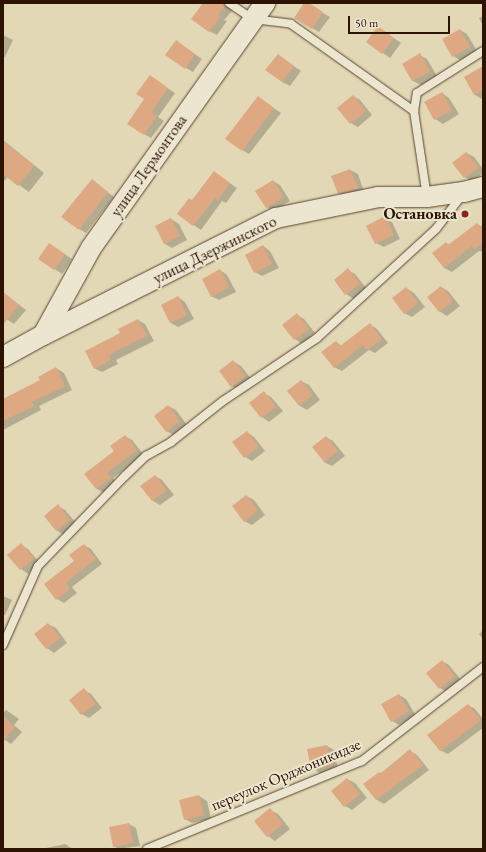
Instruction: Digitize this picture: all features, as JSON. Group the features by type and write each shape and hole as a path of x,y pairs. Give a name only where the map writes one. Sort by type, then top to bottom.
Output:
{"street":[{"name":"улица Лермонтова","path":"43,335 91,248 265,3"},
{"name":"улица Дзержинского","path":"3,357 43,335 276,218 378,196 427,197 464,192 483,187"}],"lane":[{"path":"229,3 254,19 291,24 414,111"},
{"path":"427,197 414,111 417,93 483,51"},
{"path":"3,645 38,566 125,476 146,456 171,442 223,401 317,338 436,229 464,192"},
{"name":"переулок Орджоникидзе","path":"147,849 362,760 483,667"}],"building":[{"path":"203,3 224,3 225,6 218,15 220,17 209,32 191,19"},
{"path":"304,3 309,3 323,12 312,29 294,18"},
{"path":"378,26 394,38 382,54 366,42"},
{"path":"460,29 470,47 452,57 442,39"},
{"path":"176,40 195,54 185,69 165,55"},
{"path":"420,53 430,71 412,81 402,64"},
{"path":"278,54 294,66 282,82 265,70"},
{"path":"483,66 483,90 474,95 464,77"},
{"path":"150,75 168,88 151,112 157,116 144,135 127,124 144,99 136,94"},
{"path":"442,92 452,110 434,120 424,102"},
{"path":"353,95 366,111 350,124 337,108"},
{"path":"258,96 274,108 242,151 225,139"},
{"path":"3,141 34,166 18,186 3,174"},
{"path":"466,152 479,167 464,178 452,163"},
{"path":"350,169 358,188 338,194 331,176"},
{"path":"214,171 230,183 218,200 215,198 193,226 177,214 189,198 192,200"},
{"path":"92,179 108,192 79,230 61,217"},
{"path":"273,180 284,197 266,208 255,191"},
{"path":"385,216 394,235 375,244 366,226"},
{"path":"171,218 180,236 164,244 155,226"},
{"path":"477,223 483,231 483,243 474,249 472,246 444,268 432,253 446,242 448,245"},
{"path":"49,243 65,254 54,270 38,259"},
{"path":"263,245 272,264 254,273 245,255"},
{"path":"348,268 360,284 345,295 334,280"},
{"path":"220,269 229,287 211,297 202,279"},
{"path":"441,286 453,301 439,312 427,297"},
{"path":"406,287 418,303 404,314 392,298"},
{"path":"3,292 19,305 3,325"},
{"path":"178,296 187,315 170,323 161,305"},
{"path":"297,313 309,329 294,340 282,325"},
{"path":"138,319 147,336 109,355 111,360 94,369 85,351 120,333 118,329"},
{"path":"370,323 382,339 367,350 363,345 334,368 321,352 336,341 340,346"},
{"path":"233,360 245,376 231,387 219,371"},
{"path":"56,367 65,386 32,402 34,406 3,421 3,399 40,380 38,377"},
{"path":"301,380 313,395 299,406 287,391"},
{"path":"264,391 276,407 261,418 249,403"},
{"path":"168,405 180,421 166,432 154,416"},
{"path":"247,431 259,447 244,458 232,442"},
{"path":"125,435 137,450 107,473 111,478 96,489 84,474 114,451 110,446"},
{"path":"326,436 338,451 324,462 312,447"},
{"path":"155,475 167,490 152,501 140,486"},
{"path":"246,495 258,510 244,522 232,506"},
{"path":"58,504 70,520 56,531 44,516"},
{"path":"21,543 34,558 20,570 7,555"},
{"path":"84,544 96,559 66,582 70,589 56,600 44,584 74,561 69,555"},
{"path":"48,623 61,638 46,649 34,634"},
{"path":"442,660 455,676 439,689 426,673"},
{"path":"84,688 96,704 81,715 69,700"},
{"path":"399,694 409,711 391,722 381,704"},
{"path":"468,704 481,720 440,751 427,735"},
{"path":"3,716 15,727 3,741"},
{"path":"327,745 331,765 311,769 307,749"},
{"path":"410,749 423,765 376,800 363,784 379,772 381,773"},
{"path":"347,778 360,794 344,807 331,791"},
{"path":"199,795 204,815 184,820 179,800"},
{"path":"270,808 283,824 267,837 254,821"},
{"path":"129,823 133,843 113,847 109,827"}],"place":[{"name":"Остановка","path":"465,214"}]}
